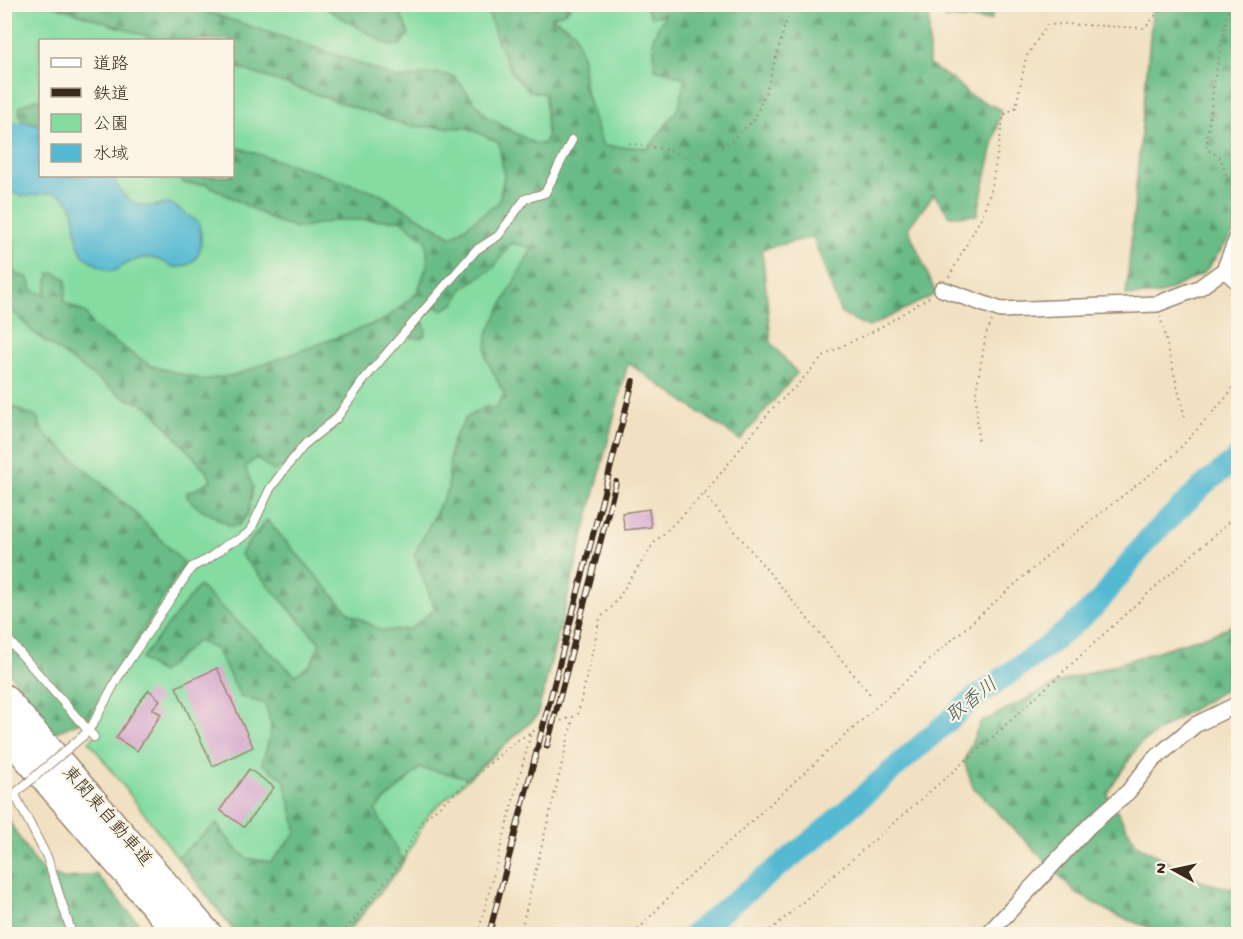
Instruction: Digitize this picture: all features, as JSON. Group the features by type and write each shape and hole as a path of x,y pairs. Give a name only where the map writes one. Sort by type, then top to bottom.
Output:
{"highway":[{"name":"東関東自動車道","path":"4,698 208,934"},
{"name":"東関東自動車道","path":"4,730 179,934"}],"street":[{"path":"942,289 1001,310 1157,304 1198,288 1224,270 1239,236"},
{"path":"1224,270 1239,282"},
{"path":"988,934 1090,825 1128,792 1153,760 1195,725 1239,704"}],"lane":[{"path":"72,934 47,857 16,793 89,735 118,676 192,567 250,531 270,489 306,443 336,419 366,377 476,250 498,236 525,199 545,193 572,140"},
{"path":"4,635 89,735"}],"path":[{"path":"629,143 669,150 685,157 724,147 754,120 766,91 784,26 793,4"},
{"path":"342,934 394,871 422,821 516,741 539,728 578,714 600,618 613,606 654,543 704,494 772,409 822,358 876,330 942,289 982,216 991,191 1004,115 1016,107 1026,57 1047,25 1145,28 1165,4"},
{"path":"1229,4 1214,82 1206,149 1220,157 1239,208"},
{"path":"1157,304 1185,418"},
{"path":"978,440 976,392 986,334 993,318 1001,310"},
{"path":"634,934 679,886 884,700 1055,549 1172,457 1230,393 1239,373"},
{"path":"704,494 870,694"},
{"path":"766,934 996,734 1239,511"},
{"path":"520,934 573,717"},
{"path":"478,934 531,732"}],"green space":[{"path":"762,4 929,5 929,65 956,82 969,95 1001,110 977,215 950,216 934,194 908,228 936,294 869,327 841,314 813,237 762,249 771,343 797,373 740,440 628,363 537,716 468,778 420,768 375,810 403,861 346,934 237,934 177,857 217,824 236,849 247,858 271,862 297,832 284,779 262,764 271,725 265,704 240,696 216,649 197,641 161,673 141,659 199,586 295,675 311,664 320,643 240,554 267,520 349,613 382,631 410,629 435,609 414,555 448,489 453,439 466,418 485,407 496,408 504,394 486,358 487,334 532,248 511,243 493,268 463,288 454,304 442,310 435,306 422,319 426,329 425,335 420,338 403,337 353,390 348,407 282,467 274,471 256,458 245,467 253,487 248,514 239,525 230,526 196,506 187,497 187,492 211,480 207,472 148,406 123,397 34,333 5,303 4,241 14,242 14,273 29,278 32,290 45,295 49,274 55,273 66,279 64,302 86,313 93,327 151,366 203,380 235,375 384,320 417,293 428,263 426,241 401,220 339,220 297,228 275,221 206,184 186,184 178,177 234,177 234,146 376,192 452,237 499,202 504,175 499,143 469,128 409,126 234,66 234,39 155,39 52,5 187,5 351,60 400,79 436,73 455,77 487,117 533,143 543,144 547,138 545,94 530,91 514,76 499,46 486,5 572,5 566,12 551,17 574,31 583,59 584,86 603,146 649,148 679,107 685,78 655,69 653,38 665,14 651,17 645,5 745,5 760,10"},
{"path":"943,4 996,5 991,20 945,18"},
{"path":"4,5 718,5 537,716 429,814 399,869 346,934 236,934 89,741 99,732 5,621"},
{"path":"320,5 394,5 409,34 400,45 390,46"},
{"path":"1153,5 1238,5 1238,217 1235,231 1204,273 1161,294 1126,296"},
{"path":"36,99 39,100 39,123 24,121 19,114 20,106"},
{"path":"4,403 38,418 42,431 133,511 184,563 89,718 54,733 5,667"},
{"path":"1238,621 1238,682 1189,711 1139,745 1107,794 1136,844 1203,882 1238,890 1238,934 1167,934 1120,917 1077,894 973,787 964,761 980,723 1057,683 1221,631"},
{"path":"4,814 38,867 62,879 96,874 148,934 5,934"}],"water":[{"path":"24,121 39,125 39,177 114,177 128,200 150,206 170,203 199,223 201,246 194,261 178,267 154,258 145,258 112,271 84,256 78,242 72,208 64,197 50,193 21,196 5,186 5,126"}],"building":[{"path":"649,509 651,527 625,530 622,513"},
{"path":"217,668 253,747 213,766 176,687"},
{"path":"149,690 160,700 152,709 161,714 137,751 116,738"},
{"path":"249,769 274,787 244,827 220,810"}],"waterway":[{"name":"取香川","path":"694,934 815,838 972,700 1045,648 1078,621 1099,602 1148,539 1205,484 1238,458"}],"railway":[{"path":"489,934 633,381"},
{"path":"547,746 616,482"}]}
